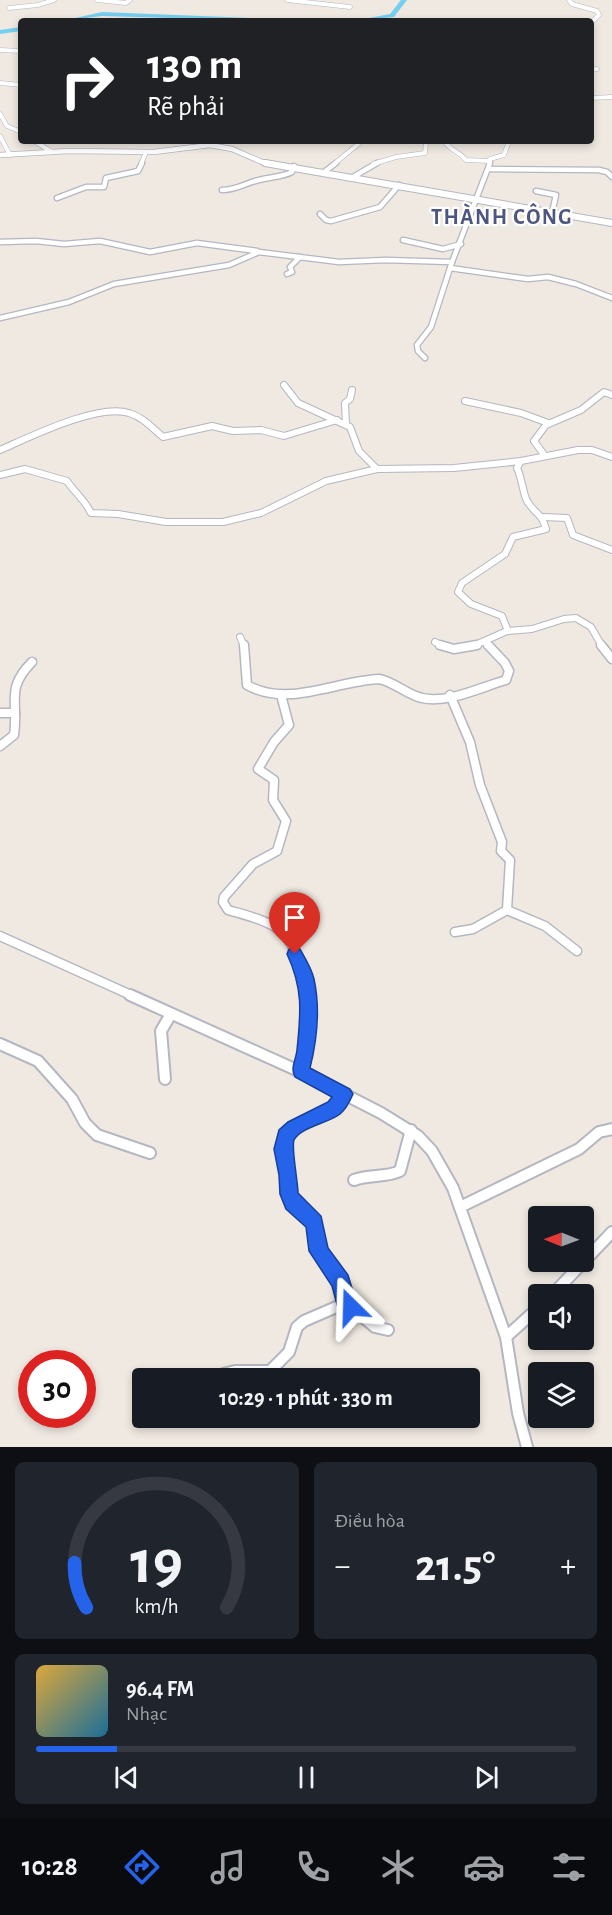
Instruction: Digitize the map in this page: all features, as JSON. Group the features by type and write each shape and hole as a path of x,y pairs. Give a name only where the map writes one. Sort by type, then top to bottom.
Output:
{"street":[{"path":"9,8 38,5 54,0"},
{"path":"97,0 126,3 130,0"},
{"path":"287,0 350,7"},
{"path":"569,0 572,4 597,11 599,15 594,20"},
{"path":"0,50 18,51"},
{"path":"0,83 18,85"},
{"path":"594,98 612,97"},
{"path":"0,114 7,126 18,131"},
{"path":"0,136 10,154"},
{"path":"39,144 52,152"},
{"path":"0,155 52,152 146,152 224,144 257,160 612,223"},
{"path":"324,172 358,144"},
{"path":"353,177 384,158 425,153 426,144"},
{"path":"446,144 452,151 461,154 466,160 490,161"},
{"path":"424,358 418,351 417,345 431,327 452,262 478,200 491,158 504,154 508,144"},
{"path":"57,198 86,187 104,187 106,178 138,171 146,152"},
{"path":"222,190 235,189 256,180 286,175 294,166"},
{"path":"489,169 599,170 607,172 612,177"},
{"path":"320,214 326,220 331,220 377,208 399,185"},
{"path":"536,192 556,195 552,213"},
{"path":"403,240 442,249 461,244"},
{"path":"0,242 36,241 64,244 100,241 150,252 197,243 339,262 385,260 452,262"},
{"path":"0,318 69,302 114,284 229,266 262,252"},
{"path":"287,274 292,272 290,267 300,257"},
{"path":"450,268 526,279 548,277 612,297"},
{"path":"284,385 298,403 353,429 359,451 377,470"},
{"path":"346,424 345,403 350,399 352,390"},
{"path":"545,456 534,441 548,423 581,410 603,392 612,395"},
{"path":"465,401 520,413 548,423"},
{"path":"0,450 72,419 116,412 127,412 141,418 163,437 212,426 233,431 261,430 284,436 337,420"},
{"path":"0,475 25,469 67,481 76,495 86,502 93,515 118,514 166,522 211,522 248,517 275,507 326,481 377,470 454,468 521,461 578,450 592,450 612,457"},
{"path":"508,631 502,616 471,604 460,595 459,588 482,569 502,558 513,537 546,531 543,517 525,498 523,481 517,468 521,461"},
{"path":"543,517 567,518 573,535 612,550"},
{"path":"435,642 442,647 459,650 474,648 508,631 534,628 567,618 580,618 590,625 605,653 612,659"},
{"path":"240,637 244,642 247,685 252,689 281,694 318,691 376,679 391,681 425,699 450,695 506,680 509,671 505,663 485,642"},
{"path":"0,746 14,735 14,685 20,672 32,662"},
{"path":"281,694 289,725 274,742 258,769 274,780 273,800 285,818 286,825 277,851 253,864 223,902 228,910 259,920 282,932 303,970 307,985 308,1030 301,1072"},
{"path":"450,695 470,742 480,784 502,842 501,851 511,865 507,910"},
{"path":"0,713 15,712"},
{"path":"455,932 473,929 507,910 533,918 551,929 577,951"},
{"path":"0,936 301,1072 411,1130 432,1151 443,1167 460,1207 506,1337 518,1413 527,1447"},
{"path":"165,1079 161,1031 171,1014"},
{"path":"0,1044 38,1061 72,1099 85,1123 97,1135 150,1152"},
{"path":"344,1094 334,1108 285,1136 283,1149 290,1198 315,1222 318,1251 341,1282 346,1305 375,1327 388,1330"},
{"path":"460,1207 579,1149 599,1132 612,1129"},
{"path":"354,1180 362,1176 394,1174 400,1171 411,1130"},
{"path":"562,1284 612,1232"},
{"path":"273,1368 289,1352 297,1327 311,1318 346,1305"},
{"path":"506,1337 528,1317"}],"waterway":[{"path":"378,18 392,16 404,0"},
{"path":"81,18 102,14 200,18"},
{"path":"0,32 18,29"}],"district":[{"name":"THÀNH CÔNG","path":"502,216"}],"route":[{"path":"295,954 306,977 309,1009 306,1053 301,1072 344,1094 334,1108 294,1128 285,1136 283,1149 289,1175 289,1194 293,1202 315,1222 318,1251 337,1275 344,1290 346,1305 351,1307"}]}
